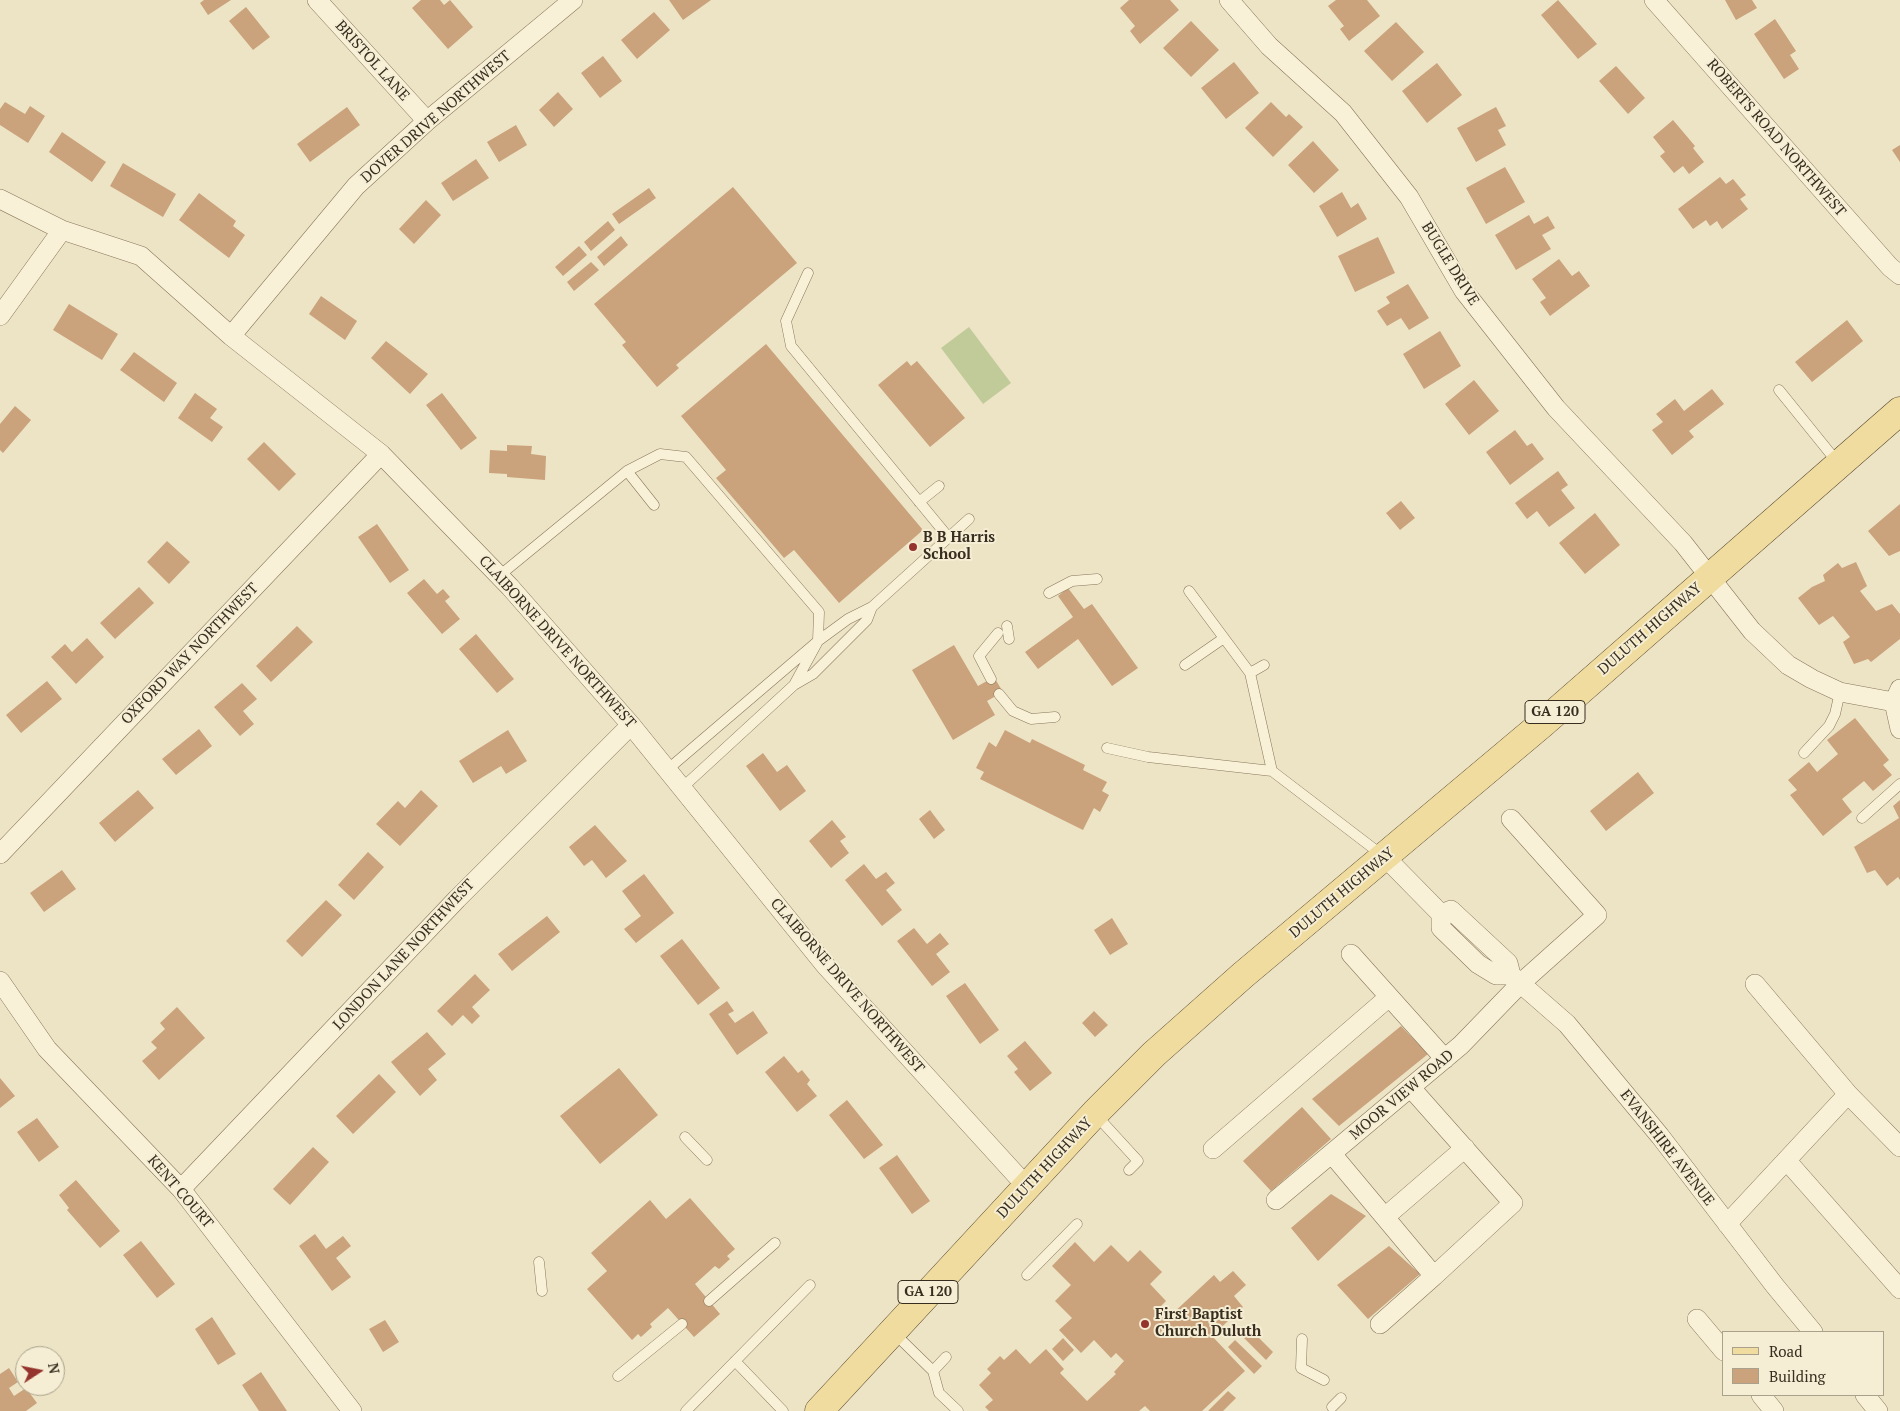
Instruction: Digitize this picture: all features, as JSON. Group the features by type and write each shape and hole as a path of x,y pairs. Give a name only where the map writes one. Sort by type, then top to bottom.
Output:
{"main road":[{"name":"DULUTH HIGHWAY","path":"819,1411 1028,1188 1095,1113 1154,1054 1243,975 1542,724 1900,411"}],"street":[{"name":"BRISTOL LANE","path":"317,0 427,121"},
{"name":"DOVER DRIVE NORTHWEST","path":"231,336 356,186 427,121 573,0"},
{"name":"BUGLE DRIVE","path":"1229,0 1269,46 1343,113 1408,197 1464,291 1556,408 1683,543 1752,631 1788,665 1840,692 1897,696"},
{"name":"ROBERTS ROAD NORTHWEST","path":"1654,0 1890,267 1900,275"},
{"name":"CLAIBORNE DRIVE NORTHWEST","path":"0,199 62,230 141,256 231,336 381,454 499,576 631,725 825,965 1028,1188"},
{"path":"0,316 62,230"},
{"name":"OXFORD WAY NORTHWEST","path":"0,854 381,454"},
{"path":"1897,696 1900,729"},
{"name":"LONDON LANE NORTHWEST","path":"181,1189 457,899 631,725"},
{"name":"MOOR VIEW ROAD","path":"1276,1200 1462,1045 1516,979 1597,915 1511,819"},
{"name":"EVANSHIRE AVENUE","path":"1385,857 1440,914 1441,928 1478,964 1496,975 1516,979"},
{"name":"EVANSHIRE AVENUE","path":"1440,914 1451,910 1508,963 1516,979 1567,1024 1660,1136 1812,1331"},
{"path":"1462,949 1476,933"},
{"path":"1351,954 1445,1059"},
{"name":"KENT COURT","path":"0,981 47,1049 181,1189 352,1411"},
{"path":"1755,984 1848,1094 1900,1147"},
{"path":"1213,1148 1389,997"},
{"path":"1380,1324 1513,1203 1411,1088"},
{"path":"1727,1224 1787,1162 1848,1094"},
{"path":"1385,1217 1465,1148"},
{"path":"1332,1154 1434,1276"},
{"path":"1787,1162 1900,1289"},
{"path":"1697,1320 1722,1349"},
{"path":"1762,1396 1774,1411"},
{"path":"1866,1396 1878,1411"}],"lane":[{"path":"808,273 786,321 791,346 949,538"},
{"path":"1779,390 1838,464"},
{"path":"499,576 628,471 660,454 686,457 819,612 818,641 794,685"},
{"path":"628,471 654,505"},
{"path":"919,502 939,486"},
{"path":"668,770 818,641 848,619 872,607 970,519"},
{"path":"1049,593 1072,581 1097,579"},
{"path":"1192,595 1250,673 1272,771"},
{"path":"682,788 794,685 813,674 867,620 872,607"},
{"path":"1007,626 1009,639"},
{"path":"991,679 979,656 998,633"},
{"path":"1185,665 1224,638"},
{"path":"1250,673 1264,665"},
{"path":"1804,753 1829,726 1835,714 1840,692"},
{"path":"1000,694 1013,711 1031,719 1055,717"},
{"path":"1107,748 1148,756 1272,771 1385,857"},
{"path":"1862,818 1900,784"},
{"path":"1095,1113 1138,1161 1129,1170"},
{"path":"685,1137 707,1160"},
{"path":"1027,1275 1077,1224"},
{"path":"709,1301 775,1242"},
{"path":"539,1262 542,1291"},
{"path":"686,1411 810,1285"},
{"path":"618,1376 682,1324"},
{"path":"892,1331 933,1371"},
{"path":"1302,1339 1301,1368 1324,1380"},
{"path":"946,1358 933,1371 932,1386 958,1411"},
{"path":"734,1361 783,1411"},
{"path":"1332,1407 1341,1398"}],"green space":[{"path":"969,327 1011,383 983,404 941,348"}],"building":[{"path":"204,0 231,0 208,15 200,3"},
{"path":"421,0 440,0 444,5 450,0 473,27 448,49 412,8"},
{"path":"669,0 711,0 683,20"},
{"path":"1129,0 1170,0 1179,10 1140,44 1130,31 1135,26 1120,8"},
{"path":"1336,0 1367,0 1380,16 1349,41 1340,29 1344,26 1328,6"},
{"path":"1558,0 1597,44 1578,59 1541,15"},
{"path":"1725,0 1752,0 1757,8 1736,20"},
{"path":"246,7 270,37 253,50 229,21"},
{"path":"654,12 670,30 637,59 621,40"},
{"path":"1775,19 1796,51 1790,55 1799,69 1784,79 1754,34"},
{"path":"1191,21 1219,50 1191,77 1163,48"},
{"path":"1396,22 1424,52 1392,81 1364,51"},
{"path":"603,56 622,81 600,98 581,73"},
{"path":"1234,62 1259,93 1226,119 1201,88"},
{"path":"1437,63 1462,95 1427,123 1402,91"},
{"path":"1616,66 1645,98 1628,114 1599,81"},
{"path":"558,92 573,109 554,127 539,110"},
{"path":"5,102 25,114 30,106 45,116 28,143 0,125 0,109"},
{"path":"1271,102 1286,117 1289,114 1303,127 1273,157 1245,128"},
{"path":"347,107 360,125 310,162 297,144"},
{"path":"1496,107 1506,126 1498,130 1506,145 1476,162 1457,128"},
{"path":"1673,120 1695,146 1693,148 1704,162 1689,174 1683,166 1674,173 1660,156 1665,152 1653,137"},
{"path":"516,125 527,145 499,162 487,142"},
{"path":"62,132 106,162 92,182 49,152"},
{"path":"1313,141 1339,170 1314,193 1288,165"},
{"path":"1900,145 1900,162 1892,150"},
{"path":"476,159 489,178 453,201 441,183"},
{"path":"123,163 176,194 163,217 110,186"},
{"path":"1505,167 1525,202 1486,224 1466,188"},
{"path":"1720,177 1726,184 1733,179 1746,195 1740,199 1748,209 1722,229 1717,221 1710,226 1706,220 1693,229 1678,209"},
{"path":"733,187 797,263 676,365 679,368 657,387 622,345 626,342 594,304"},
{"path":"649,188 656,198 619,224 612,214"},
{"path":"1342,192 1351,208 1358,203 1367,219 1337,237 1319,206"},
{"path":"199,193 236,221 233,226 245,235 229,258 179,220"},
{"path":"426,200 441,215 414,244 399,229"},
{"path":"1529,215 1534,224 1548,216 1555,228 1542,235 1551,249 1516,270 1495,235"},
{"path":"608,221 615,230 591,251 584,242"},
{"path":"621,236 628,245 604,266 597,257"},
{"path":"1378,237 1395,273 1355,292 1338,256"},
{"path":"579,246 587,255 563,276 555,267"},
{"path":"1559,259 1572,276 1579,271 1590,286 1550,316 1540,302 1546,298 1532,279"},
{"path":"591,262 599,270 574,291 567,282"},
{"path":"1408,284 1429,318 1409,330 1401,318 1387,326 1377,311 1390,303 1386,297"},
{"path":"321,296 357,321 345,340 309,314"},
{"path":"69,304 118,334 102,360 53,330"},
{"path":"1847,320 1863,341 1812,382 1795,362"},
{"path":"1440,331 1461,366 1424,389 1403,354"},
{"path":"386,341 428,374 410,394 371,358"},
{"path":"766,344 923,530 839,603 794,550 784,558 716,478 726,470 681,416"},
{"path":"134,352 177,383 164,402 120,370"},
{"path":"907,361 911,366 917,361 965,418 930,447 878,385"},
{"path":"1474,380 1499,411 1469,435 1445,404"},
{"path":"1712,389 1724,404 1689,431 1694,437 1672,455 1652,430 1663,422 1656,414 1675,399 1684,411"},
{"path":"195,393 217,409 210,418 223,427 212,442 178,418"},
{"path":"442,393 477,438 461,450 426,405"},
{"path":"15,406 31,420 3,453 0,450 0,424"},
{"path":"1515,430 1527,446 1532,443 1544,459 1510,485 1486,452"},
{"path":"264,442 296,474 279,491 247,459"},
{"path":"507,445 532,446 531,454 546,456 545,480 507,477 507,474 489,473 490,450 507,451"},
{"path":"1558,471 1568,485 1561,490 1575,508 1549,527 1537,511 1527,519 1515,503"},
{"path":"1401,501 1415,518 1400,530 1386,513"},
{"path":"1900,504 1900,551 1889,556 1868,531"},
{"path":"1595,513 1620,545 1585,574 1559,543"},
{"path":"377,524 409,570 390,583 358,537"},
{"path":"167,541 190,562 169,584 147,562"},
{"path":"1856,562 1867,586 1860,591 1876,611 1892,604 1900,614 1900,639 1871,662 1868,659 1854,664 1843,642 1850,637 1833,616 1819,625 1798,598 1812,587 1825,581 1823,575 1838,563 1842,568"},
{"path":"424,579 437,594 443,589 450,597 445,601 460,619 442,634 407,593"},
{"path":"139,587 154,603 115,639 100,623"},
{"path":"1068,588 1084,609 1092,604 1138,668 1112,686 1078,639 1038,669 1025,652 1073,617 1058,596"},
{"path":"297,626 313,642 271,682 256,666"},
{"path":"476,634 514,679 497,693 459,649"},
{"path":"87,638 104,657 76,684 51,657 65,644 72,652"},
{"path":"954,645 978,686 994,677 1003,692 987,701 995,715 953,740 912,670"},
{"path":"47,681 62,699 21,733 6,715"},
{"path":"242,683 257,699 243,711 254,724 240,736 214,707"},
{"path":"1855,718 1889,760 1883,765 1892,775 1873,791 1864,781 1842,799 1852,812 1823,836 1790,795 1797,790 1788,780 1809,762 1817,772 1838,754 1827,740"},
{"path":"199,729 212,746 176,775 162,759"},
{"path":"508,730 527,761 506,774 501,766 473,783 459,761"},
{"path":"1005,730 1030,743 1032,739 1085,765 1083,770 1107,782 1102,791 1109,795 1100,812 1094,808 1083,830 980,779 984,772 976,768 989,742 996,747"},
{"path":"763,753 777,772 787,765 806,791 780,811 746,766"},
{"path":"1638,772 1654,793 1606,831 1590,811"},
{"path":"138,790 154,808 115,842 99,823"},
{"path":"421,790 438,806 400,846 376,824 398,801 405,808"},
{"path":"1900,800 1900,880 1898,877 1887,886 1875,870 1867,873 1854,847 1899,818 1893,806"},
{"path":"930,810 945,830 934,839 919,819"},
{"path":"832,820 846,837 840,841 849,853 831,868 809,841"},
{"path":"595,825 627,861 606,878 592,860 584,866 569,847"},
{"path":"368,852 384,867 354,900 338,885"},
{"path":"864,864 876,879 886,872 895,883 886,890 902,910 882,926 845,880"},
{"path":"62,870 76,889 44,912 30,893"},
{"path":"644,874 674,913 636,943 624,929 641,916 622,891"},
{"path":"326,900 342,915 302,957 286,941"},
{"path":"547,916 560,932 512,971 498,954"},
{"path":"1112,918 1128,944 1110,955 1094,930"},
{"path":"914,928 927,944 940,933 949,944 936,954 950,972 932,986 897,941"},
{"path":"682,939 720,988 698,1005 660,956"},
{"path":"475,974 490,990 472,1007 480,1016 472,1024 463,1015 452,1026 437,1011"},
{"path":"965,983 999,1030 980,1044 946,996"},
{"path":"727,1001 734,1011 728,1014 735,1023 753,1011 768,1033 737,1055 709,1014"},
{"path":"177,1007 205,1038 159,1080 142,1061 157,1048 151,1042 165,1029 160,1023"},
{"path":"1094,1011 1108,1025 1095,1037 1082,1023"},
{"path":"1401,1026 1428,1054 1339,1126 1312,1099"},
{"path":"427,1032 446,1054 428,1069 437,1080 420,1096 391,1062"},
{"path":"1025,1041 1052,1073 1030,1091 1014,1072 1018,1069 1007,1056"},
{"path":"784,1056 798,1073 802,1070 810,1080 807,1084 817,1096 797,1112 765,1072"},
{"path":"619,1068 658,1115 600,1164 560,1116"},
{"path":"379,1074 396,1092 353,1134 336,1116"},
{"path":"0,1078 15,1096 0,1108"},
{"path":"847,1100 883,1145 864,1159 829,1115"},
{"path":"1302,1107 1331,1139 1271,1191 1243,1161"},
{"path":"37,1118 59,1147 39,1162 17,1132"},
{"path":"313,1147 329,1162 290,1205 273,1189"},
{"path":"897,1155 930,1201 912,1214 879,1168"},
{"path":"76,1180 120,1231 100,1248 67,1210 69,1208 59,1195"},
{"path":"1331,1194 1366,1216 1318,1261 1291,1228"},
{"path":"690,1198 735,1249 727,1256 730,1259 719,1269 715,1266 695,1284 720,1314 694,1337 668,1308 650,1324 652,1327 641,1337 638,1334 632,1340 587,1289 607,1271 591,1253 650,1200 666,1219"},
{"path":"315,1234 326,1249 343,1236 351,1246 336,1258 351,1277 332,1291 299,1246"},
{"path":"141,1241 175,1284 157,1298 123,1255"},
{"name":"First Baptist Church Duluth","path":"1075,1242 1094,1262 1111,1245 1128,1262 1140,1250 1162,1272 1150,1284 1166,1301 1161,1306 1171,1315 1214,1275 1220,1282 1233,1271 1246,1285 1234,1296 1243,1307 1212,1336 1245,1371 1202,1411 1150,1411 1145,1406 1139,1411 989,1411 985,1407 993,1400 979,1385 991,1373 987,1369 1000,1356 1004,1360 1016,1349 1030,1364 1046,1349 1064,1369 1060,1373 1087,1401 1116,1374 1114,1372 1124,1361 1116,1353 1111,1358 1094,1340 1081,1353 1059,1330 1072,1318 1055,1301 1071,1285 1052,1266"},
{"path":"1389,1246 1420,1274 1368,1319 1337,1285"},
{"path":"212,1317 236,1354 218,1365 195,1329"},
{"path":"385,1320 399,1342 383,1352 369,1329"},
{"path":"1247,1326 1273,1352 1266,1360 1239,1333"},
{"path":"1063,1338 1074,1350 1063,1361 1052,1349"},
{"path":"1235,1340 1262,1366 1254,1374 1228,1347"},
{"path":"9,1368 15,1377 15,1384 9,1388 14,1396 32,1396 37,1403 26,1411 0,1411 0,1374"},
{"path":"261,1372 287,1411 259,1411 242,1385"},
{"path":"1228,1391 1236,1398 1223,1411 1208,1411"}],"place":[{"name":"B B Harris School","path":"913,547"},
{"name":"First Baptist Church Duluth","path":"1145,1324"}]}
